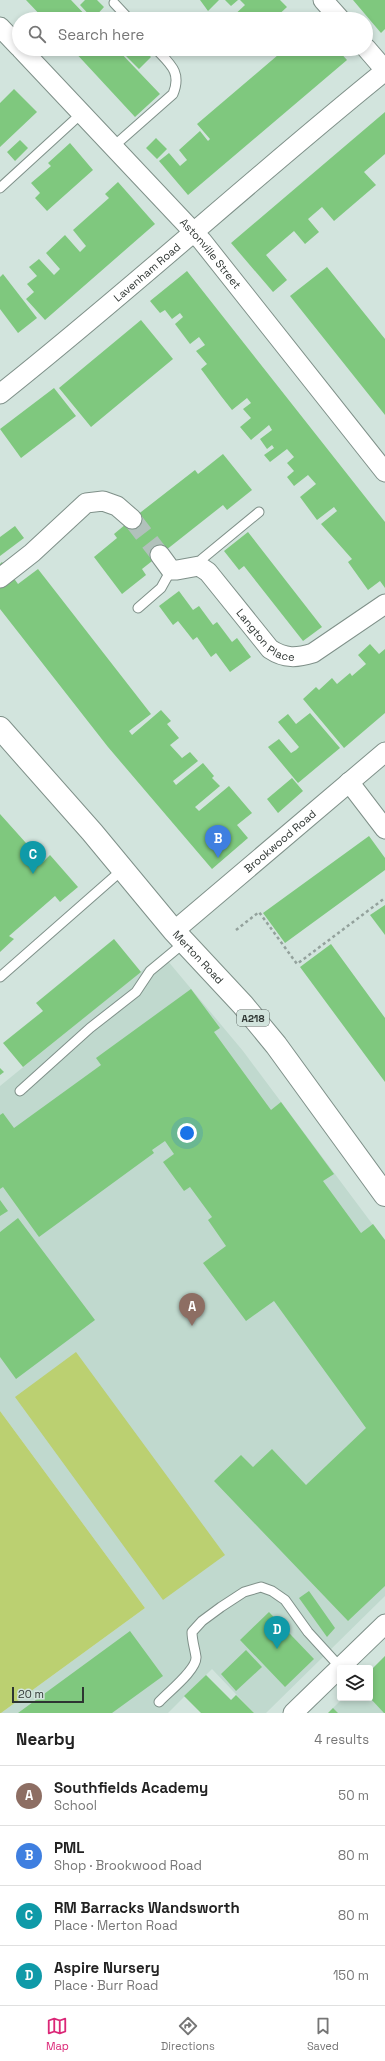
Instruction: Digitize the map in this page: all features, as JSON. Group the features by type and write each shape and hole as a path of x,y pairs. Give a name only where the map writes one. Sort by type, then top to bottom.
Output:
{"main road":[{"name":"Merton Road","path":"0,728 92,832 122,870 179,936 243,1005 276,1045 385,1195"}],"street":[{"path":"323,0 334,12"},
{"name":"Astonville Street","path":"0,27 12,40"},
{"name":"Astonville Street","path":"28,56 193,231 385,472"},
{"path":"373,56 385,70"},
{"name":"Lavenham Road","path":"0,394 385,70"},
{"path":"0,578 32,553 86,503 103,501 117,506 132,519"},
{"path":"166,562 177,570 199,566"},
{"name":"Langton Place","path":"199,566 208,572 270,649 278,654 290,658 301,657 313,653 385,604"},
{"name":"Brookwood Road","path":"179,936 349,782 385,752"},
{"path":"349,782 385,829"},
{"path":"342,1665 385,1624"},
{"path":"293,1713 337,1670"}],"lane":[{"path":"114,3 122,12"},
{"path":"114,146 173,94 177,84 176,74 172,66 163,56"},
{"path":"0,188 82,113"},
{"path":"199,566 202,560 259,512"},
{"path":"138,608 161,588 166,562"},
{"path":"0,977 122,870"},
{"path":"20,1091 90,1028 136,992 150,971 179,936"},
{"path":"159,1702 195,1666 196,1656 192,1644 192,1632 202,1621 244,1592 261,1587 272,1591 285,1600 308,1632 338,1665"}],"path":[{"path":"236,930 260,912 297,964 385,898"}],"shaded area":[{"path":"162,954 243,1051 385,1241 385,1596 266,1713 254,1713 212,1669 168,1713 1,1713 145,1608 0,1411 0,1086"},
{"path":"385,1656 385,1713 328,1713 340,1701 373,1701 373,1668"}],"green space":[{"path":"76,1352 225,1555 163,1600 15,1397"},
{"path":"0,1411 145,1608 1,1713 0,1713"}],"building":[{"path":"26,0 71,0 82,12 37,12"},
{"path":"85,0 97,0 104,7 99,12 86,12 80,5"},
{"path":"200,0 219,0 208,11"},
{"path":"225,0 238,0 231,6"},
{"path":"240,0 280,0 287,7 282,12 238,12 245,5"},
{"path":"353,0 385,0 385,29 381,33 373,24 373,12 363,12"},
{"path":"78,56 124,56 160,94 135,117"},
{"path":"126,56 151,57 139,69"},
{"path":"277,56 343,56 347,60 188,195 159,161 169,153 180,166 187,160 179,150 200,131 208,141 210,139 197,124"},
{"path":"14,89 37,112 0,147 0,103"},
{"path":"385,112 385,154 364,172 376,185 334,221 322,207 308,219 319,232 305,244 294,231 266,255 287,280 273,292 231,243"},
{"path":"156,138 167,149 157,159 146,148"},
{"path":"20,140 28,148 15,161 7,152"},
{"path":"70,143 93,170 47,211 35,198 40,193 31,183 51,166 48,163"},
{"path":"118,182 155,224 45,320 26,299 34,292 27,284 37,276 29,267 39,259 54,275 60,269 46,253 65,235 80,252 86,246 73,230 109,198 105,194"},
{"path":"327,267 385,339 385,415 290,296"},
{"path":"187,271 385,522 385,588 380,581 368,590 348,562 352,559 321,524 337,511 334,507 317,520 300,497 316,484 308,475 294,486 287,477 294,471 287,463 294,457 287,449 270,462 264,455 274,448 272,445 267,449 260,439 272,430 269,425 251,440 240,427 251,418 243,409 251,403 247,398 232,410 201,369 207,364 196,351 205,345 199,337 190,344 175,324 183,317 180,313 172,319 165,310 160,313 150,301"},
{"path":"3,274 37,318 18,333 0,309 0,277"},
{"path":"141,320 173,359 91,427 59,388"},
{"path":"54,388 76,416 21,458 0,429"},
{"path":"223,454 252,490 227,510 223,505 142,569 146,575 122,594 94,557 117,538 114,534 132,519 195,470 198,474"},
{"path":"15,526 24,538 0,556 0,537"},
{"path":"248,532 322,627 303,641 244,566 239,570 224,551"},
{"path":"2,562 18,584 38,569 151,714 129,731 132,735 161,710 171,721 167,724 179,738 170,745 182,758 190,752 198,761 173,781 176,785 203,763 214,776 212,778 220,786 195,807 199,811 229,786 252,813 237,825 248,838 212,869 108,747 0,609 0,564"},
{"path":"179,591 193,610 199,606 213,625 217,622 232,642 237,638 251,657 230,672 216,653 211,657 197,637 193,640 178,621 173,625 159,606"},
{"path":"370,644 379,654 385,649 385,713 344,748 303,699 316,687 319,690 332,678 337,684 350,673 352,676 366,664 358,655"},
{"path":"310,713 340,748 298,783 268,747 279,739 291,753 296,750 299,747 278,722 288,714 296,724"},
{"path":"292,778 303,791 278,813 267,799"},
{"path":"0,814 43,862 50,855 78,887 60,902 55,896 9,936 14,939 0,952"},
{"path":"369,836 385,858 385,870 285,943 263,913"},
{"path":"385,905 385,935 370,915"},
{"path":"114,939 141,972 23,1067 3,1043 43,1011 36,1003"},
{"path":"331,944 385,1018 385,1082 300,967"},
{"path":"191,989 220,1028 214,1032 271,1110 281,1102 334,1174 323,1181 361,1233 373,1224 385,1240 385,1586 348,1621 214,1481 241,1455 253,1467 272,1449 306,1485 366,1428 274,1301 246,1321 203,1263 226,1246 208,1220 212,1217 190,1187 184,1191 163,1162 174,1154 165,1141 152,1150 154,1153 39,1237 3,1187 0,1189 0,1115 3,1113 14,1128 101,1065 96,1058"},
{"path":"0,1068 4,1072 0,1075"},
{"path":"0,1200 8,1211 0,1216"},
{"path":"18,1218 95,1320 16,1379 0,1357 0,1232"},
{"path":"309,1591 335,1628 327,1637 299,1598"},
{"path":"269,1612 314,1659 285,1687 240,1640"},
{"path":"130,1631 163,1676 112,1713 18,1713"},
{"path":"246,1650 262,1667 236,1691 221,1674"},
{"path":"385,1656 385,1713 373,1701 373,1668"},
{"path":"206,1675 231,1700 236,1695 254,1713 201,1713 184,1696"},
{"path":"333,1708 338,1713 328,1713"}],"tunnel":[{"path":"132,519 160,555"}],"place":[{"name":"PML","path":"218,858"},
{"name":"RM Barracks Wandsworth","path":"33,874"},
{"name":"Southfields Academy","path":"192,1326"},
{"name":"Aspire Nursery","path":"277,1649"}]}
